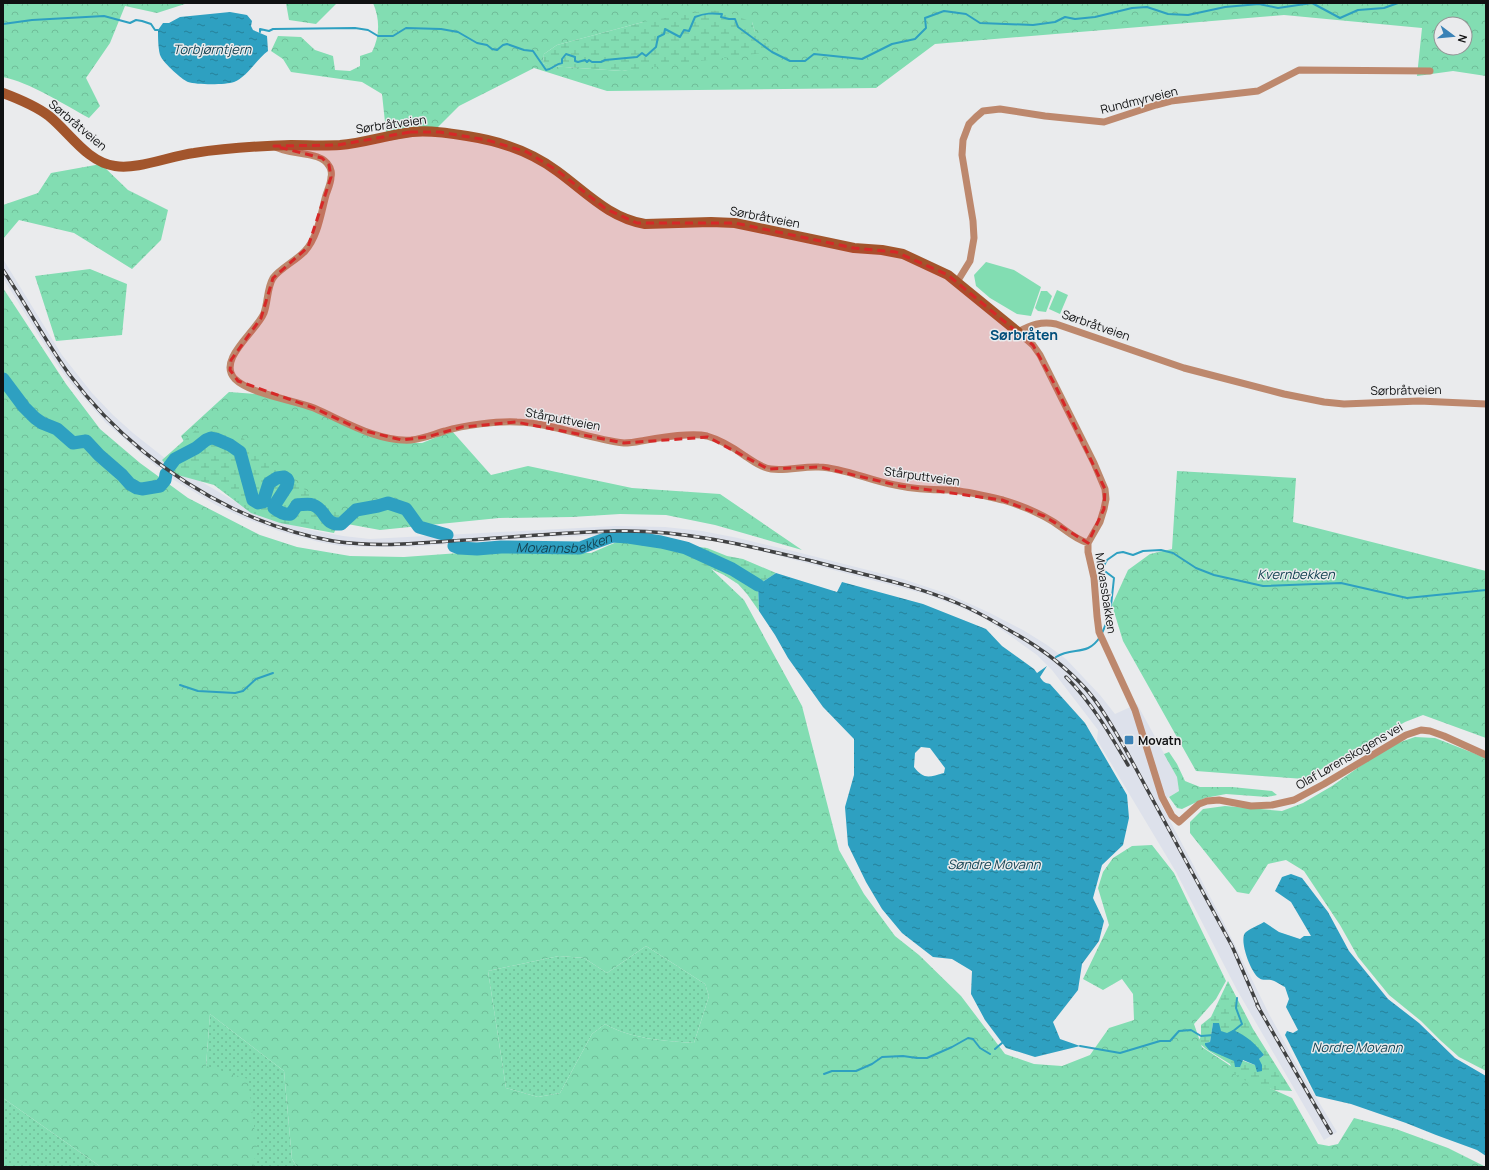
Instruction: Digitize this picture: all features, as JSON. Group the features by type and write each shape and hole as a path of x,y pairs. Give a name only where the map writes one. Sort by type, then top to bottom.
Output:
{"street":[{"name":"Rundmyrveien","path":"957,282 970,261 974,238 973,221 962,155 963,140 969,124 983,111 1000,109 1104,122 1171,101 1258,91 1299,70 1430,71"},
{"name":"Sørbråtveien","path":"3,93 40,110 57,122 93,157 114,166 134,166 193,153 246,147 348,144 410,132 431,131 487,140 510,146 536,157 558,171 606,209 637,223 735,223 854,248 889,251 903,254 920,261 957,282 1018,332 1038,323 1056,324 1184,368 1284,394 1324,402 1344,404 1419,401 1486,404"},
{"name":"Stårputtveien","path":"274,146 285,152 307,154 322,158 329,165 331,177 320,217 308,247 273,278 262,318 239,347 231,360 230,367 233,376 238,381 246,385 276,397 314,408 361,430 402,440 414,440 446,430 462,427 516,422 547,426 624,443 680,436 708,437 732,447 758,464 768,468 790,470 820,467 847,472 900,486 938,491 950,490 1002,500 1044,516 1060,526 1076,539 1088,543"},
{"name":"Movassbakken","path":"1018,332 1033,345 1040,355 1104,484 1106,498 1104,509 1100,522 1088,543 1088,552 1094,578 1097,616 1101,635 1134,706 1149,750 1162,797 1172,816 1179,822"},
{"name":"Olaf Lørenskogens vei","path":"1179,822 1199,804 1207,801 1219,800 1251,806 1272,805 1294,800 1324,784 1406,735 1421,730 1436,732 1486,755"}],"highlighted area":[{"path":"410,132 440,132 487,140 527,152 558,171 606,209 637,223 735,223 854,248 896,252 948,275 1033,345 1055,385 1105,489 1104,509 1088,543 1044,516 1002,500 900,486 820,467 768,469 708,437 624,443 516,422 462,427 427,437 402,440 361,430 314,408 238,381 230,370 231,360 261,318 273,278 308,247 331,177 329,165 322,158 274,146 338,145"}],"shaded area":[{"path":"3,259 62,355 92,393 113,415 176,467 248,509 305,529 370,539 616,526 665,527 702,531 793,551 903,579 948,594 988,612 1023,630 1047,645 1066,659 1100,695 1115,714 1137,704 1177,777 1179,791 1160,802 1224,923 1269,1014 1302,1074 1337,1132 1324,1140 1237,990 1176,872 1097,740 1098,730 1052,670 1037,655 984,618 925,594 737,545 701,539 665,535 615,535 551,537 408,547 370,547 341,546 282,532 244,518 216,505 169,477 170,474 161,467 157,467 106,423 69,381 54,360 3,278"}],"green space":[{"path":"3,3 188,3 157,13 125,6 110,43 86,78 100,106 89,118 35,89 3,77"},
{"path":"286,3 337,3 316,24 289,20"},
{"path":"373,3 1486,3 1486,76 1453,71 1417,76 1422,28 1284,15 935,44 876,88 607,91 534,68 459,106 432,133 387,141 382,94 362,82 291,72 283,59 271,51 278,36 301,37 315,50 333,56 335,70 350,71 360,66 360,56 372,52 375,46 378,34 377,15","holes":["643,22 752,22 755,32 651,66 622,71 550,66 543,63 544,54 557,45"]},
{"path":"709,10 726,12 752,22 755,32 770,47 763,53 622,71 549,66 543,63 544,54 557,45 643,22"},
{"path":"101,164 128,190 168,210 161,240 132,269 74,233 19,220 3,239 3,205 38,193 51,173"},
{"path":"986,262 1014,270 1041,287 1031,316 1017,314 990,298 976,286 974,275"},
{"path":"90,269 127,284 122,335 56,341 35,276"},
{"path":"3,288 66,384 100,429 140,463 188,498 260,535 297,547 350,556 404,557 487,551 591,553 619,541 658,543 705,563 744,600 802,706 839,850 864,894 895,936 919,955 961,996 1005,1054 1034,1064 1062,1066 1090,1055 1109,1028 1134,1020 1133,994 1122,979 1103,990 1083,979 1109,925 1098,888 1103,872 1113,858 1132,846 1152,845 1174,873 1226,981 1216,999 1194,1024 1202,1047 1252,1080 1292,1098 1318,1144 1329,1146 1338,1144 1354,1118 1396,1129 1448,1148 1486,1167 297,1167 292,1159 284,1071 210,1014 206,1066 248,1079 257,1149 253,1166 101,1167 3,1098","holes":["646,946 705,984 709,996 694,1043 637,1036 605,1024 592,1034 560,1093 538,1097 506,1088 488,971 559,956 584,958 607,973"]},
{"path":"1057,290 1068,295 1060,314 1049,309"},
{"path":"1041,291 1047,291 1052,296 1046,312 1038,311 1035,308"},
{"path":"229,392 256,394 309,409 404,443 422,443 452,431 491,475 528,466 632,488 720,494 802,550 715,525 666,515 620,514 572,517 499,518 380,530 331,521 196,465 181,436"},
{"path":"198,428 243,438 264,461 295,484 343,512 334,533 280,523 251,513 214,485 174,474 162,460"},
{"path":"1177,471 1296,478 1293,522 1486,571 1486,738 1423,715 1405,722 1304,779 1196,771 1123,641 1112,605 1128,570 1150,554 1172,549"},
{"path":"661,542 707,548 727,556 743,559 776,573 758,585 759,611 738,584 724,575 682,555"},
{"path":"1415,737 1435,738 1486,758 1486,1071 1459,1057 1421,1021 1389,995 1358,957 1340,925 1304,871 1286,860 1268,864 1249,894 1237,892 1190,833 1190,822 1203,809 1225,806 1282,811 1303,803 1332,786 1376,755 1395,744"},
{"path":"1169,752 1177,764 1185,781 1200,787 1232,787 1272,791 1277,795 1267,797 1226,794 1205,798 1182,809 1177,808 1169,797 1179,791 1177,777 1164,754"},
{"path":"646,946 705,984 709,996 694,1043 637,1036 605,1024 592,1034 560,1093 538,1097 506,1088 488,971 559,956 584,958 607,973"},
{"path":"1228,981 1253,1029 1292,1091 1275,1090 1248,1082 1234,1074 1230,1064 1206,1049 1198,1042 1201,1036 1201,1025 1211,1017","holes":["1213,1023 1220,1031 1264,1055 1255,1065 1213,1050 1205,1043 1210,1042"]},
{"path":"210,1014 284,1071 292,1159 297,1167 236,1167 253,1166 206,1066"},
{"path":"3,1098 101,1167 3,1167"}],"water":[{"name":"Torbjørntjern","path":"230,12 247,15 252,21 251,26 253,30 267,36 268,51 243,77 230,83 198,84 188,82 177,75 163,60 159,52 158,30 163,23 169,23 180,17"},
{"name":"Søndre Movann","path":"776,573 837,592 842,582 923,604 986,629 1002,646 1034,669 1037,673 1047,666 1040,677 1044,682 1050,684 1085,723 1127,795 1129,818 1123,845 1102,865 1093,898 1104,921 1099,941 1082,964 1078,990 1053,1022 1060,1039 1080,1046 1035,1057 1006,1048 985,1020 971,994 972,971 952,959 933,957 902,933 882,909 866,882 848,845 845,807 854,775 854,739 823,707 788,658 759,611 758,585","holes":["921,747 930,748 945,768 944,773 934,776 924,776 914,767 915,753"]},
{"name":"Nordre Movann","path":"1291,874 1302,878 1328,912 1349,951 1388,999 1419,1023 1455,1058 1486,1076 1486,1156 1477,1150 1406,1123 1351,1104 1316,1096 1285,1035 1287,1031 1293,1033 1298,1030 1286,1007 1289,999 1285,987 1277,982 1260,979 1256,975 1249,964 1244,943 1245,933 1264,922 1279,932 1300,939 1304,936 1311,936 1291,902 1275,891 1282,877"},
{"path":"1213,1023 1219,1023 1221,1031 1227,1033 1233,1030 1247,1037 1254,1043 1264,1055 1259,1059 1262,1065 1262,1071 1257,1072 1255,1065 1243,1060 1240,1067 1235,1067 1234,1061 1209,1050 1205,1043 1210,1042"}],"waterway":[{"path":"260,32 260,29 269,31 273,29 355,28 368,30 378,36 393,36 406,28 441,29 458,32 477,43 487,45 492,49 497,50 503,45 507,44 524,50 533,51 546,70 562,63 562,59 566,54 575,57 575,61 578,62 585,60 587,62 589,60 592,62 601,62 605,60 637,57 642,53 646,56 656,47 658,37 664,34 665,29 680,37 684,30 689,31 695,17 715,13 722,14 721,17 735,19 738,27 772,52 790,61 805,61 814,54 862,59 892,44 915,39 926,28 925,18 944,11 966,14 980,23 1033,25 1055,22 1065,17 1075,19 1095,17 1132,8 1147,7 1168,14 1188,15 1225,7 1259,4 1278,8 1312,3 1340,18 1358,10 1384,8 1398,3"},
{"path":"3,24 32,20 104,16 130,23 136,20 142,21 151,24 155,30 158,30"},
{"name":"Movannsbekken","path":"3,379 24,407 35,418 42,423 57,429 73,443 86,441 130,484 142,489 160,486 165,480 166,474"},
{"name":"Movannsbekken","path":"169,467 175,459 196,448 206,440 211,438 216,439 230,445 240,452 253,500 258,503 263,502 269,483 277,478 284,477 288,481 287,486 274,508 282,513 291,514 297,505"},
{"name":"Movannsbekken","path":"297,505 313,505 321,510 328,520 335,524 341,524 356,510 388,503 406,509 419,527 447,535"},
{"name":"Movannsbekken","path":"454,546 459,548 477,549 501,547 580,548 613,536 628,537 661,542 686,548 732,569 758,585"},
{"name":"Kvernbekken","path":"1102,633 1110,615 1114,578 1102,569 1107,560 1117,553 1123,552 1133,555 1143,551 1161,550 1173,553 1196,568 1214,575 1263,586 1341,583 1407,598 1486,590"},
{"name":"Kvernbekken","path":"1056,657 1068,652 1090,647 1100,637"},
{"path":"180,685 198,691 235,693 243,691 256,679 273,673"},
{"path":"1232,1032 1242,1024 1236,1008 1237,998"},
{"path":"1080,1046 1120,1053 1160,1041 1170,1041 1179,1031 1191,1030 1201,1036 1214,1035"},
{"path":"824,1074 832,1071 856,1071 872,1064 882,1057 903,1056 927,1058 968,1038 973,1039 980,1048 990,1054"},
{"path":"995,1049 1002,1043"}],"railway":[{"path":"3,270 69,374 86,395 123,434 144,452 187,483 234,509 270,524 308,536 333,541 362,544 421,543 620,531 644,531 693,536 788,555 922,590 972,610 1024,639 1043,651 1070,673 1086,689 1105,715 1122,743 1232,946 1259,1008"},
{"path":"1066,677 1092,708 1128,765"},
{"path":"1257,1005 1331,1133"}],"place":[{"name":"Movatn","path":"1129,740"}],"district":[{"name":"Sørbråten","path":"1024,334"}]}
